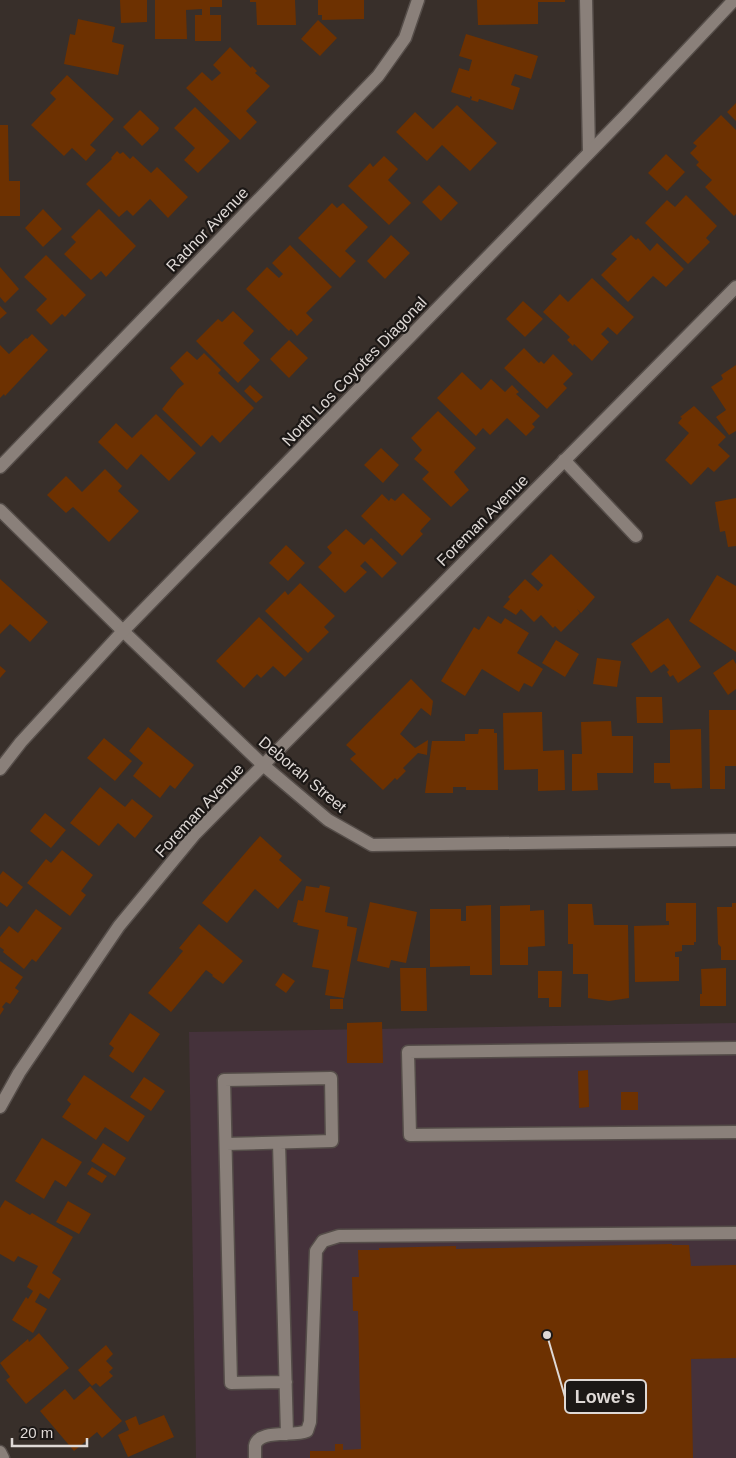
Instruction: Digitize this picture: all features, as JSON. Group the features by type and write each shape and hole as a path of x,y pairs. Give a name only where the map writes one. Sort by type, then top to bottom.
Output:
{"street":[{"name":"Radnor Avenue","path":"0,466 378,76 405,38 418,0"},
{"path":"586,0 589,152"},
{"name":"North Los Coyotes Diagonal","path":"0,769 21,742 122,631 589,152 734,0"},
{"name":"Foreman Avenue","path":"0,1107 19,1073 119,926 195,834 736,287"},
{"path":"564,460 636,536"},
{"name":"Deborah Street","path":"0,510 122,631 263,765 328,820 372,845 736,840"},
{"path":"736,1048 408,1052 410,1135 736,1132"},
{"path":"226,1144 332,1141 331,1078 224,1080 231,1383 286,1382"},
{"path":"279,1143 287,1434"},
{"path":"255,1458 255,1444 260,1437 299,1434 307,1431 310,1422 316,1251 323,1240 338,1236 736,1233"},
{"path":"0,1452 3,1458"}],"shaded area":[{"path":"736,1023 736,1458 196,1458 189,1032"}],"building":[{"path":"120,0 147,0 147,22 121,23"},
{"path":"155,0 222,0 222,7 210,7 210,15 221,15 221,41 195,41 195,15 202,15 202,9 186,10 187,39 155,39"},
{"path":"250,0 295,0 296,25 257,25 256,2 250,2"},
{"path":"318,0 364,0 364,19 322,20 322,15 318,15"},
{"path":"477,0 565,0 565,2 538,2 538,24 478,25"},
{"path":"78,19 115,27 112,42 124,45 118,75 64,64 70,34 75,35"},
{"path":"318,20 337,38 320,56 301,39"},
{"path":"466,34 538,56 531,79 515,74 511,85 520,88 513,110 479,99 478,102 471,100 472,97 470,96 470,98 451,92 459,68 469,71 472,60 459,56"},
{"path":"230,47 251,68 252,66 257,71 255,73 270,86 246,111 257,122 240,140 186,88 202,72 212,81 221,73 213,65"},
{"path":"67,75 114,119 90,145 96,150 86,161 72,148 64,156 31,125 56,99 50,93"},
{"path":"736,103 736,121 727,112"},
{"path":"457,105 497,143 470,171 442,145 427,161 396,132 415,112 433,129"},
{"path":"195,107 230,141 198,173 184,160 195,148 174,128"},
{"path":"140,110 159,128 142,146 123,127"},
{"path":"721,115 736,130 736,214 734,216 705,187 712,180 696,165 699,162 690,153 697,146 693,143"},
{"path":"0,125 8,125 9,181 20,181 20,216 0,216"},
{"path":"117,151 120,154 123,152 130,159 133,156 151,173 157,167 188,197 168,218 150,199 133,216 127,210 119,217 86,184 112,159"},
{"path":"666,154 685,172 667,191 648,173"},
{"path":"384,156 398,169 388,180 411,203 389,225 348,186 370,163 373,167"},
{"path":"439,185 458,203 441,221 422,202"},
{"path":"686,195 717,226 706,238 710,242 688,264 645,223 667,200 675,207"},
{"path":"332,203 337,208 343,203 368,227 345,251 356,261 340,278 298,238"},
{"path":"43,209 62,229 43,247 25,228"},
{"path":"99,209 136,246 106,277 101,271 91,280 64,254 76,242 71,237"},
{"path":"391,235 410,253 385,279 367,261"},
{"path":"631,235 636,240 638,238 650,251 657,243 684,269 666,287 653,276 628,302 601,275 617,259 611,254"},
{"path":"290,245 332,287 306,313 313,320 297,336 291,329 289,331 246,289 267,267 279,278 283,274 272,263"},
{"path":"46,255 86,295 65,317 62,314 51,325 36,310 47,299 24,277"},
{"path":"0,267 19,289 5,303 0,297"},
{"path":"592,278 634,317 617,335 608,327 601,334 609,342 592,361 567,340 570,337 543,312 560,294 568,302"},
{"path":"523,301 543,319 525,337 506,319"},
{"path":"0,306 7,313 0,319"},
{"path":"233,311 254,331 243,343 260,360 238,383 196,341 218,319 222,322"},
{"path":"32,334 48,350 5,396 4,394 0,398 0,345 9,354"},
{"path":"289,340 308,358 289,378 270,359"},
{"path":"524,348 539,363 541,361 544,364 553,354 573,374 563,384 567,388 547,409 504,368"},
{"path":"187,351 197,360 204,353 221,370 218,373 254,408 220,443 212,435 201,447 162,409 184,384 170,368"},
{"path":"736,365 736,431 729,435 716,417 726,410 711,387 723,379 721,375"},
{"path":"462,372 481,390 491,379 505,392 512,385 519,392 516,394 540,416 532,424 535,427 526,436 507,418 490,435 483,428 476,436 437,398"},
{"path":"250,385 263,397 256,403 244,391"},
{"path":"694,406 726,437 718,445 730,456 714,472 708,467 691,485 665,460 689,433 678,423 682,418 680,417"},
{"path":"438,411 476,448 454,472 469,490 451,507 422,479 429,472 414,459 422,450 411,438"},
{"path":"156,414 196,453 169,481 141,454 127,470 98,442 116,423 132,438"},
{"path":"381,448 399,465 383,483 364,465"},
{"path":"105,469 122,486 118,491 139,511 109,542 73,507 66,513 47,495 66,476 82,492"},
{"path":"403,493 431,519 420,531 423,534 402,556 361,516 382,494 389,501 391,498 395,501"},
{"path":"736,498 736,546 728,547 725,531 720,532 715,502"},
{"path":"346,529 364,545 371,538 397,563 382,578 365,561 360,566 367,572 345,593 318,567 332,553 327,547"},
{"path":"286,545 305,563 288,581 269,563"},
{"path":"551,554 595,597 581,613 577,609 580,613 561,632 555,626 553,628 541,615 534,622 521,609 516,615 503,607 510,599 508,597 525,579 538,591 543,585 531,574"},
{"path":"717,575 736,586 736,652 689,621"},
{"path":"0,579 48,622 30,642 10,624 0,634"},
{"path":"300,583 335,616 324,627 329,632 308,653 265,611 285,591 288,595"},
{"path":"488,616 501,624 505,618 529,633 517,653 543,669 532,687 524,683 519,692 482,669 465,696 441,681 474,627 479,630"},
{"path":"259,617 303,659 285,677 273,666 261,678 257,674 244,688 216,661"},
{"path":"668,618 701,667 678,683 673,675 670,677 667,672 669,670 664,664 651,673 631,644"},
{"path":"556,640 579,654 565,677 542,663"},
{"path":"597,658 621,661 617,687 593,684"},
{"path":"733,659 736,664 736,689 728,695 713,673"},
{"path":"0,666 6,671 0,678"},
{"path":"411,679 433,701 431,716 421,708 400,734 415,748 428,740 427,755 418,753 403,768 406,771 397,780 395,778 383,790 350,759 356,754 346,745"},
{"path":"636,697 662,697 663,723 637,723"},
{"path":"709,710 736,710 736,766 725,766 725,789 710,789"},
{"path":"542,712 543,751 564,750 565,790 538,791 538,769 504,770 503,713"},
{"path":"611,721 612,736 633,736 633,773 597,773 598,790 572,791 572,754 582,754 581,722"},
{"path":"148,727 194,765 175,789 170,785 160,798 133,776 143,763 129,751"},
{"path":"479,729 494,729 494,733 497,733 498,790 466,790 466,787 453,787 453,793 425,793 432,741 465,741 465,734 478,734"},
{"path":"701,729 702,788 671,789 670,783 654,783 654,763 670,763 670,730"},
{"path":"104,738 132,761 115,781 87,758"},
{"path":"100,787 125,807 132,799 153,816 135,838 118,823 99,846 70,823"},
{"path":"45,813 66,830 51,848 30,831"},
{"path":"260,836 282,856 279,860 302,880 278,909 255,889 227,923 202,903"},
{"path":"62,850 93,875 81,891 86,895 70,916 27,883 46,859 51,863"},
{"path":"3,871 23,887 7,907 0,902 0,875"},
{"path":"320,885 330,887 325,912 348,917 347,926 357,928 344,998 325,995 329,970 312,967 319,930 297,925 298,923 293,922 298,900 303,901 306,886 319,888"},
{"path":"370,902 417,912 406,963 391,960 389,968 357,961"},
{"path":"666,903 696,903 696,942 694,942 694,945 682,945 682,951 675,952 675,957 679,957 679,981 635,982 634,926 669,925 669,921 666,921"},
{"path":"732,903 736,903 736,960 721,960 721,947 718,944 717,907 732,907"},
{"path":"568,904 592,904 594,925 628,925 629,998 609,1001 588,998 588,974 573,974 573,944 568,944"},
{"path":"491,905 492,975 470,975 470,966 430,967 430,909 461,909 461,921 466,921 466,906"},
{"path":"530,905 530,911 544,910 545,946 528,947 528,965 500,965 500,906"},
{"path":"36,909 62,928 36,962 32,959 24,969 3,952 4,950 0,947 0,937 9,926 18,933"},
{"path":"199,924 243,961 223,984 206,970 171,1012 148,993 183,951 179,948"},
{"path":"0,961 23,977 15,988 19,991 10,1004 6,1002 2,1007 4,1009 0,1015"},
{"path":"400,968 426,968 427,1011 401,1011"},
{"path":"726,968 726,1006 700,1006 700,994 702,994 701,969"},
{"path":"538,971 562,971 561,1007 549,1007 549,998 538,998"},
{"path":"283,973 295,981 286,993 275,985"},
{"path":"330,999 343,999 343,1009 330,1009"},
{"path":"130,1013 160,1034 133,1073 109,1056 114,1048 109,1044"},
{"path":"382,1022 383,1063 347,1063 347,1023"},
{"path":"588,1070 589,1107 579,1108 578,1071"},
{"path":"84,1075 145,1116 128,1142 105,1127 96,1140 62,1117 71,1104 67,1100"},
{"path":"144,1077 165,1091 151,1111 130,1097"},
{"path":"621,1092 638,1092 638,1110 621,1110"},
{"path":"42,1138 82,1162 66,1187 55,1180 44,1199 15,1181"},
{"path":"103,1143 126,1158 115,1176 91,1161"},
{"path":"92,1167 107,1176 102,1183 87,1174"},
{"path":"5,1200 73,1237 52,1273 61,1279 49,1299 40,1293 35,1302 47,1309 33,1333 12,1320 26,1297 28,1299 33,1291 27,1287 38,1266 18,1256 14,1262 0,1254 0,1208"},
{"path":"68,1201 91,1214 79,1234 56,1222"},
{"path":"689,1245 691,1266 736,1265 736,1358 691,1359 693,1458 310,1458 310,1451 335,1451 335,1444 343,1444 343,1450 361,1449 358,1311 353,1311 352,1277 359,1277 358,1250 456,1246 456,1249"},
{"path":"39,1333 69,1368 26,1404 6,1380 10,1377 0,1363 28,1339 29,1342"},
{"path":"106,1345 113,1354 106,1361 113,1368 109,1372 113,1376 100,1387 96,1383 92,1386 78,1370"},
{"path":"90,1386 122,1421 102,1438 97,1432 74,1451 40,1411 65,1389 74,1400"},
{"path":"164,1415 174,1437 128,1457 118,1435 129,1430 125,1421 136,1416 139,1425"}],"place":[{"name":"Lowe's","path":"547,1335"}]}
